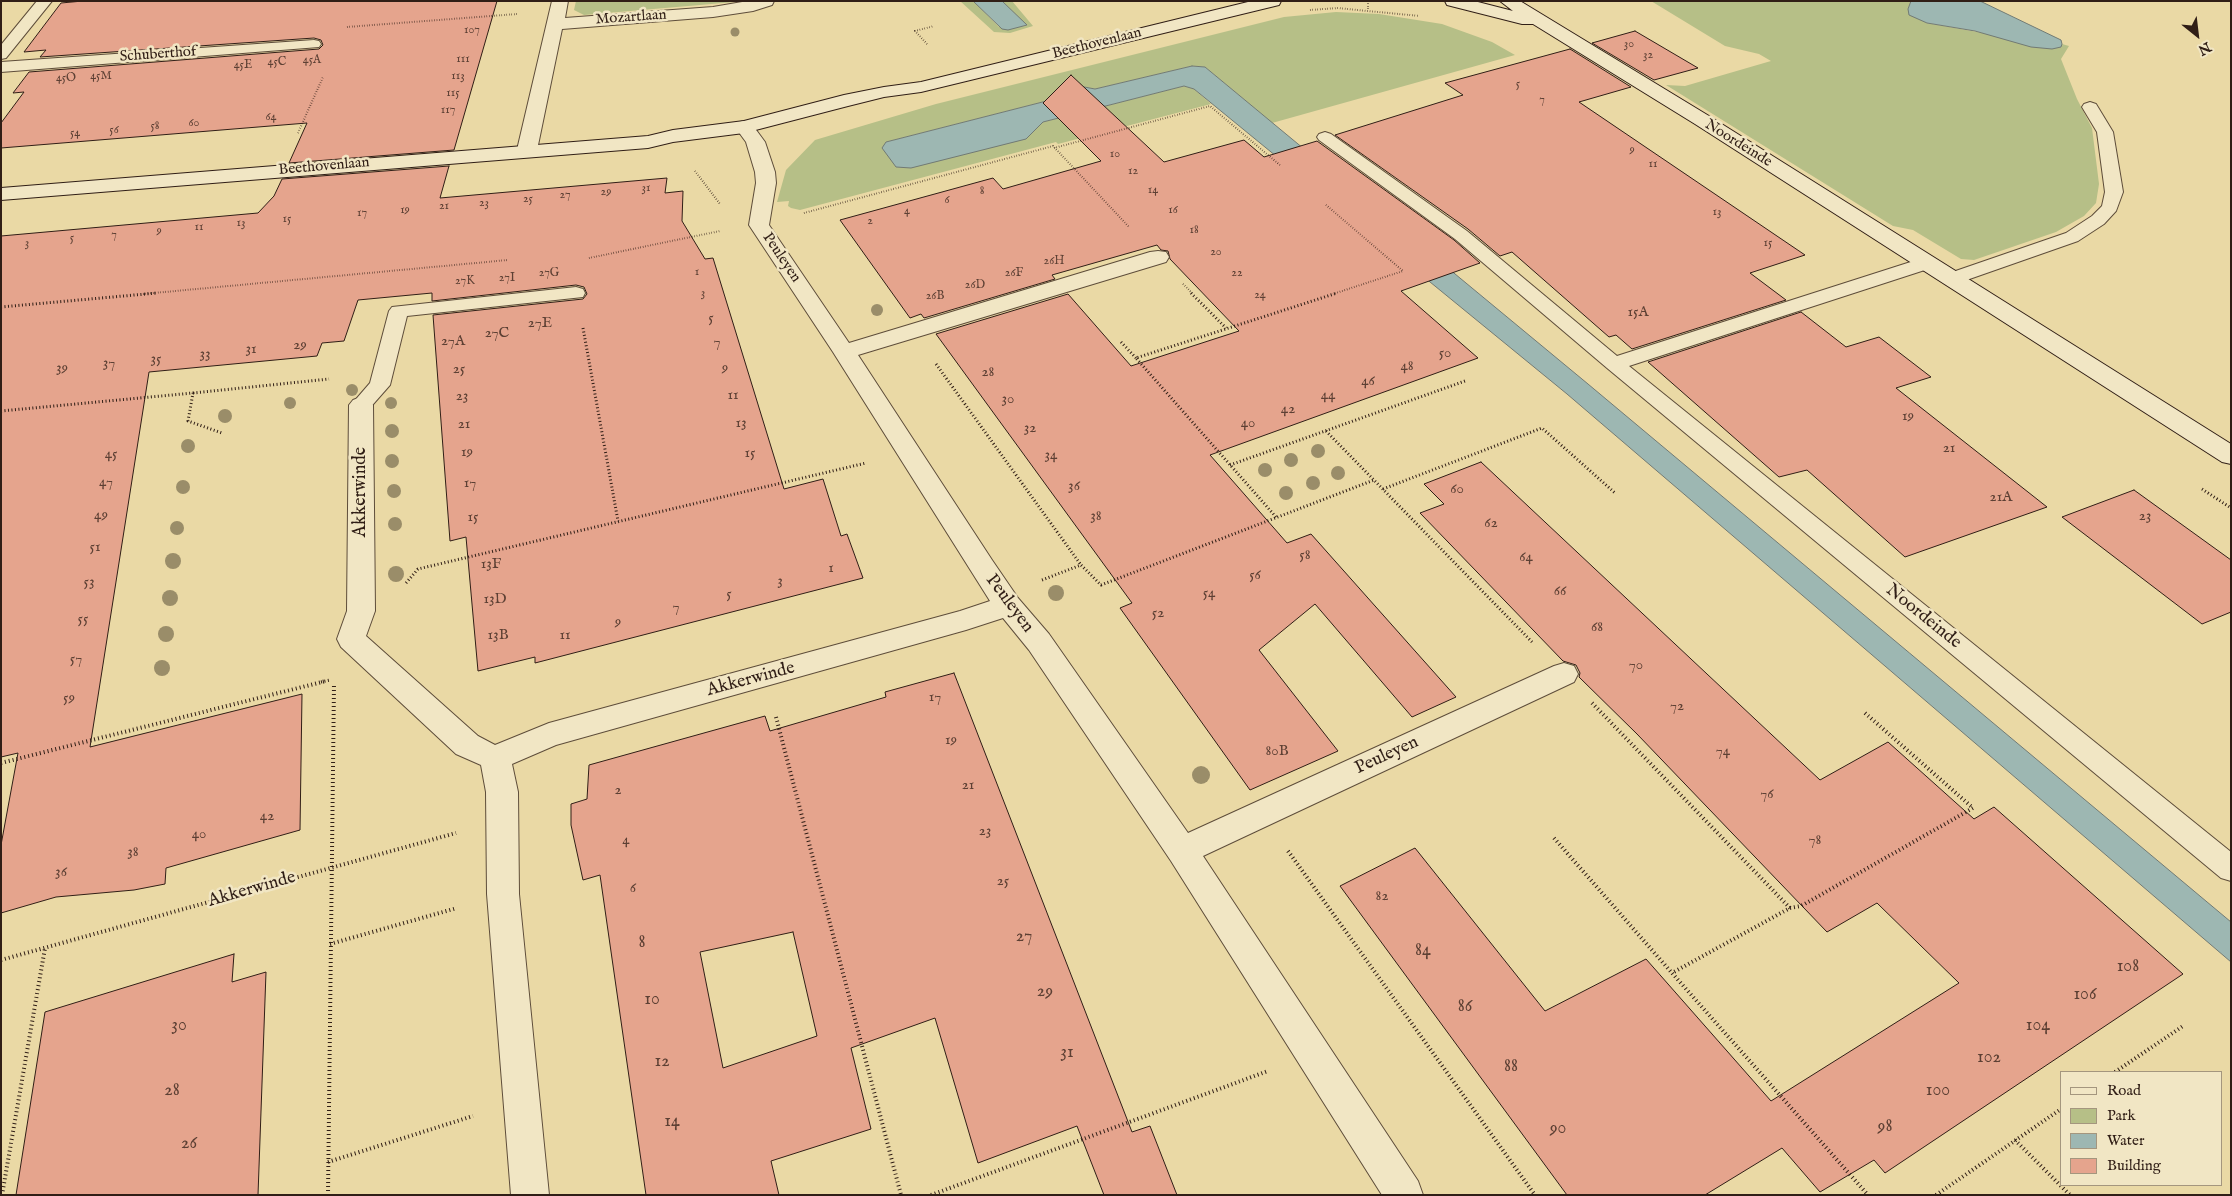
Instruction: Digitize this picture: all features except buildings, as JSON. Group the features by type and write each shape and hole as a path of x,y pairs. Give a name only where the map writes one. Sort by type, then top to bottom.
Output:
{"street":[{"name":"Mozartlaan","path":"558,12 713,12 746,7 766,1"},
{"name":"Beethovenlaan","path":"1,194 527,150 648,142 699,147 750,134 783,118 884,92 921,86 1273,1"},
{"name":"Noordeinde","path":"1453,1 1548,26"},
{"name":"Noordeinde","path":"1508,1 2231,456"},
{"path":"527,150 558,12"},
{"name":"Beethovenlaan","path":"834,122 921,86"},
{"name":"Beethovenlaan","path":"750,134 788,135"},
{"name":"Peuleyen","path":"750,134 766,172 766,183 752,225 844,352 1005,600 1038,642 1182,851 1404,1195"},
{"path":"844,352 1158,258"},
{"name":"Akkerwinde","path":"361,405 362,595 361,611 351,639 467,745 495,758 548,735 966,620 1005,600"},
{"name":"Peuleyen","path":"1182,851 1564,674"},
{"path":"495,758 502,792 503,894 530,1195"}],"lane":[{"path":"1,55 44,1"},
{"name":"Schuberthof","path":"1,67 314,44"},
{"path":"1955,282 2072,237 2098,220 2110,207 2114,192 2105,132 2090,107"},
{"name":"Noordeinde","path":"1325,138 1462,235 1614,364 2231,869"},
{"path":"1614,364 1927,263"},
{"name":"Akkerwinde","path":"361,405 380,385 399,310 576,293"}],"path":[{"path":"1368,1 1368,11 1427,17"},
{"path":"346,27 558,12"},
{"path":"927,44 915,31 934,26"},
{"path":"618,522 570,261 752,225 1210,106 1281,166"},
{"path":"690,168 752,225"},
{"path":"1136,358 1403,271 1326,205"},
{"path":"1,307 510,260"},
{"path":"912,331 1081,565 1101,585 1374,480"},
{"path":"1121,342 1276,517"},
{"path":"1,411 383,373"},
{"path":"1230,465 1465,381"},
{"path":"193,393 188,421 222,433"},
{"path":"1383,489 1542,428 1615,493"},
{"path":"362,595 408,583 418,569 908,453"},
{"path":"1005,600 1081,565"},
{"path":"765,676 901,1195"},
{"path":"1,763 334,679 328,1195"},
{"path":"1672,973 1790,908 1801,906 1973,808 1865,713"},
{"path":"1261,814 1535,1195"},
{"name":"Akkerwinde","path":"1,960 502,820"},
{"path":"1554,838 1868,1195"},
{"path":"330,944 503,894"},
{"path":"2,1195 45,948"},
{"path":"2116,1071 2183,1026"},
{"path":"931,1195 1314,1054"},
{"path":"328,1162 522,1100"},
{"path":"1936,1195 2060,1110"},
{"path":"2015,1140 2060,1185"},
{"path":"2061,1186 2070,1195"}],"green space":[{"path":"576,1 746,1 584,15 574,10"},
{"path":"960,1 973,1 999,27 1027,26 1002,1 1012,1 1033,26 1010,33 994,32"},
{"path":"1651,1 1911,1 1908,9 1927,23 2061,47 2062,44 2069,46 2061,59 2077,99 2092,128 2099,184 2096,203 2084,216 2056,232 1974,260 1961,259 1913,230 1893,226 1666,85 1685,86 1771,61 1759,54 1725,46"},
{"path":"1336,12 1379,14 1442,24 1492,42 1515,55 1272,123 1205,67 1192,66 1095,89 1079,86 1066,96 886,142 1026,139 1043,122 1184,86 1194,89 1211,104 1058,144 1056,142 800,210 788,206 789,201 777,202 786,170 815,140 936,104 1284,17"}],"water":[{"path":"973,1 1002,1 1027,25 1008,30 1002,29"},
{"path":"1911,1 1980,1 2061,40 2062,44 2061,47 2052,49 2031,47 1975,31 1927,23 1909,15 1908,9"},
{"path":"1192,66 1205,67 1588,384 2231,922 2231,962 1567,394 1194,89 1184,86 1043,122 1026,139 911,168 896,167 882,148 886,142 1066,96 1079,86 1095,89"}]}
